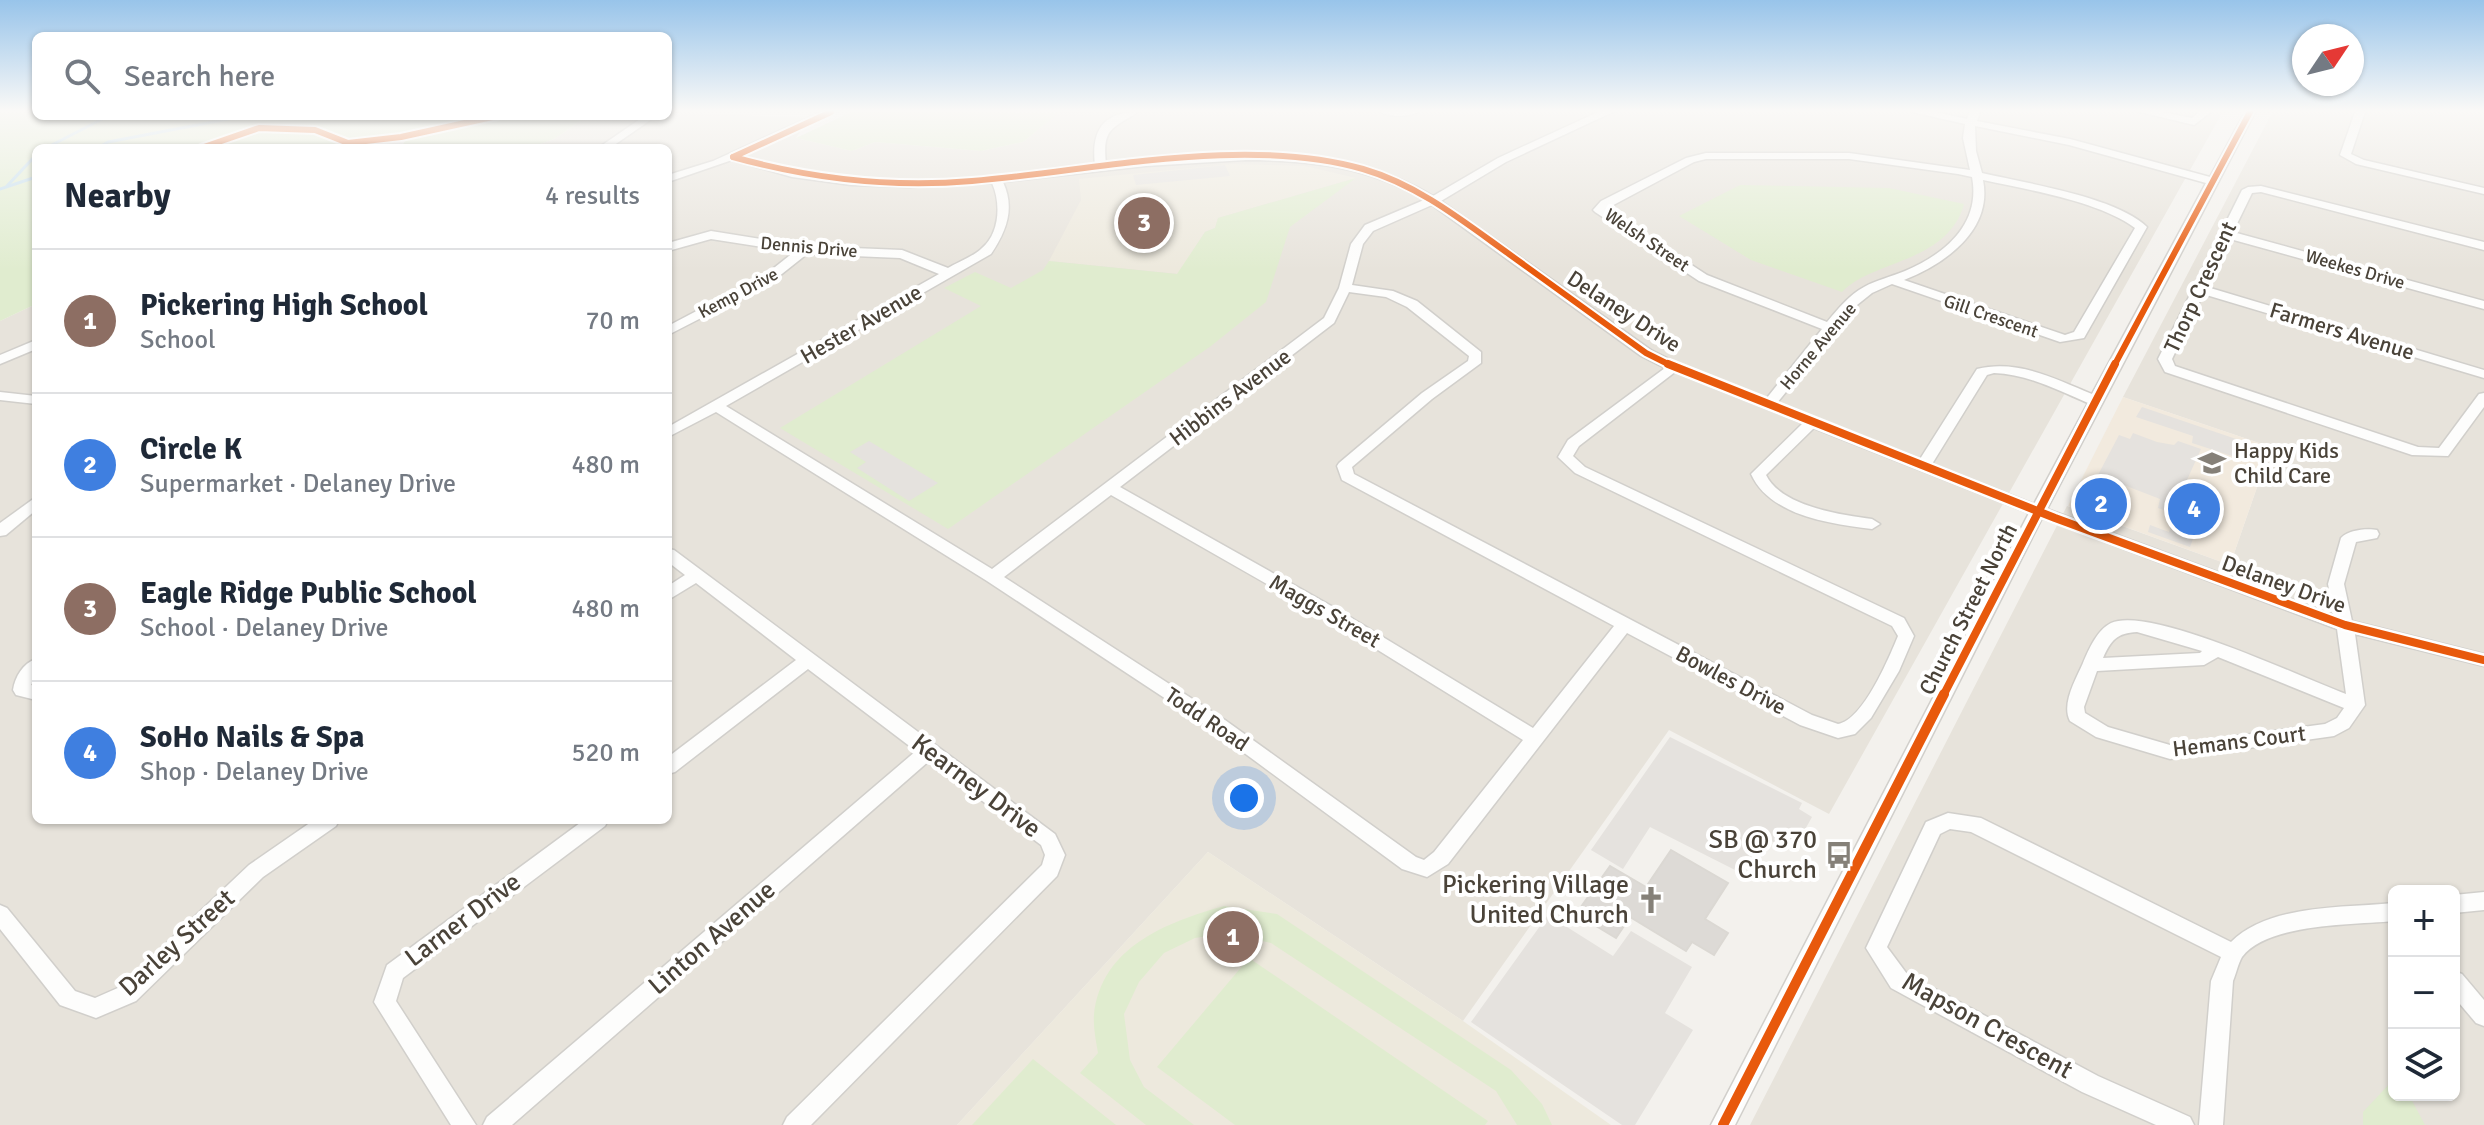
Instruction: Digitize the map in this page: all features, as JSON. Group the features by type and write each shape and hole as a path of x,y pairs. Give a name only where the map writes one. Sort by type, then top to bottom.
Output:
{"street":[{"path":"672,178 711,164"},
{"name":"Delaney Drive","path":"757,164 787,174 858,185 917,186 1125,164"},
{"name":"Delaney Drive","path":"1338,164 1364,169 1434,200 1646,353 1674,367 1810,424 2038,512 2345,625 2484,660"},
{"name":"Hibbins Avenue","path":"993,577 1319,329 1336,310 1362,235 1379,223 1434,200 1494,164"},
{"name":"Welsh Street","path":"1681,164 1605,203 1599,210 1703,278 1832,328"},
{"name":"Welsh Street","path":"1905,164 1975,175"},
{"name":"Horne Avenue","path":"1768,405 1864,292 1923,269 1959,242 1978,211 1972,164"},
{"path":"2152,164 2212,181"},
{"name":"Church Street North","path":"1723,1125 2038,512 2221,164"},
{"path":"2371,164 2484,191"},
{"name":"Gill Crescent","path":"1892,280 2052,337 2079,335 2141,227 2122,213 1975,175"},
{"name":"Hester Avenue","path":"672,431 987,251 1005,205 997,180"},
{"name":"Thorp Crescent","path":"2484,246 2261,189 2248,190 2165,359 2170,369 2187,376 2417,452 2443,453 2484,397"},
{"name":"Weekes Drive","path":"2226,234 2484,305"},
{"name":"Dennis Drive","path":"672,246 711,235 804,250 902,254 948,273"},
{"name":"Kemp Drive","path":"672,329 769,278 804,250"},
{"name":"Bowles Drive","path":"1345,288 1389,294 1412,304 1476,355 1474,363 1427,396 1344,466 1347,477 1831,730 1850,729 1901,653 1906,636 1898,622 1580,470 1565,457 1573,443 1674,367"},
{"name":"Farmers Avenue","path":"2200,289 2484,374"},
{"path":"0,360 32,346"},
{"path":"1923,466 1982,372 1992,368 2009,368 2096,401"},
{"path":"0,396 32,400"},
{"name":"Todd Road","path":"716,406 993,577 1219,725 1409,863 1427,869 1441,858 1625,624"},
{"path":"1810,424 1758,474 1760,483 1768,491 1825,517 1872,524"},
{"name":"Maggs Street","path":"1112,489 1329,612 1535,738"},
{"path":"0,531 32,505"},
{"path":"2356,705 2336,584 2343,549 2349,538 2371,534"},
{"name":"Kearney Drive","path":"672,557 1048,840 1055,855 1050,870 795,1125"},
{"path":"672,591 696,575"},
{"name":"Hemans Court","path":"2148,627 2214,650 2356,705 2343,723 2328,731 2170,752 2113,736 2076,716 2075,707 2091,665 2103,640 2116,628 2148,627"},
{"path":"2091,665 2204,659 2214,650"},
{"path":"672,764 808,660"},
{"path":"32,670 23,680 22,690 32,692"},
{"name":"Linton Avenue","path":"495,1125 928,751"},
{"name":"Mapson Crescent","path":"2182,1125 2090,1084 1899,981 1876,948 1933,828 1948,821 1974,824 2233,953"},
{"name":"Darley Street","path":"0,914 68,998 96,1008 128,994 256,871 323,824"},
{"name":"Larner Drive","path":"464,1125 385,1002 394,972 593,824"},
{"path":"2460,903 2484,901"},
{"path":"2211,1125 2222,981 2233,953 2247,939 2280,923 2388,913"},
{"path":"2460,988 2484,1016"}],"shaded area":[{"path":"672,164 2193,164 1829,814 1669,730 1463,1021 1208,852 957,1125 0,1125 0,321 32,306 32,824 672,824"},
{"path":"1226,164 1305,166 1356,178 1218,218 1215,228 1205,232 1178,274 1049,261 1081,200 1079,179"},
{"path":"2245,164 2484,164 2484,1125 1750,1125 2067,506 2230,565 2271,447 2123,397"},
{"path":"1225,165 1230,176 1136,185 1133,175"},
{"path":"2123,397 2271,447 2230,565 2068,506"},
{"path":"2142,407 2239,440 2237,445 2243,448 2241,454 2234,452 2232,456 2192,443 2193,436 2136,417"},
{"path":"2133,433 2157,442 2174,445 2178,441 2201,449 2172,513 2158,508 2160,499 2098,475 2119,435 2130,439"},
{"path":"869,441 938,483 909,501 857,468 866,462 850,452"},
{"path":"2174,517 2198,525 2190,547 2148,532 2150,525 2169,532"},
{"path":"1670,737 1802,803 1799,809 1812,817 1793,851 1761,836 1739,872 1650,827 1623,869 1591,850"},
{"path":"1208,852 1463,1021 1611,1125 957,1125"},
{"path":"1548,915 1613,956 1631,931 1692,967 1665,1013 1693,1030 1635,1125 1622,1125 1471,1022"}],"green space":[{"path":"0,164 32,164 32,306 0,321"},
{"path":"1356,178 1290,227 1266,302 1211,346 948,529 780,428 981,306 944,288 975,272 1011,288 1043,270 1049,261 1177,274 1205,232 1215,228 1218,218"},
{"path":"1740,185 1889,188 1964,204 1955,223 1942,238 1908,258 1855,281 1842,292 1751,260 1679,216"},
{"path":"1224,906 1277,914 1511,1070 1542,1104 1552,1125 1517,1125 1496,1091 1271,943 1228,933 1195,938 1164,953 1139,982 1124,1014 1130,1060 1144,1087 1194,1125 1146,1125 1080,1073 1098,1053 1094,1015 1099,991 1109,972 1140,941 1181,920"},
{"path":"1249,958 1488,1121 1485,1125 1235,1125 1157,1067"},
{"path":"1033,1059 1116,1125 972,1125"},
{"path":"2388,1085 2388,1101 2412,1101 2425,1125 2363,1125 2363,1112"}],"building":[{"path":"2103,490 2126,517 2099,518 2077,491"},
{"name":"Pickering Village United Church","path":"1671,850 1728,883 1705,919 1728,933 1714,955 1692,942 1686,951 1630,917 1616,938 1576,914 1610,866 1646,887"}],"waterway":[{"path":"7,186 27,164"},
{"path":"0,189 32,178"}],"cycle path":[{"path":"761,164 851,182 910,184 968,182 1132,164"},
{"path":"1346,164 1403,184 1440,205 1646,353 1674,367 2055,518 2345,625 2484,660"},
{"path":"1723,1125 2067,454 2222,164"}],"place":[{"name":"Eagle Ridge Public School","path":"1144,223"},
{"name":"Happy Kids Child Care","path":"2212,463"},
{"name":"Circle K","path":"2101,504"},
{"name":"SoHo Nails & Spa","path":"2194,509"},
{"name":"SB @ 370 Church","path":"1839,855"},
{"name":"Pickering Village United Church","path":"1651,900"},
{"name":"Pickering High School","path":"1233,937"}]}
